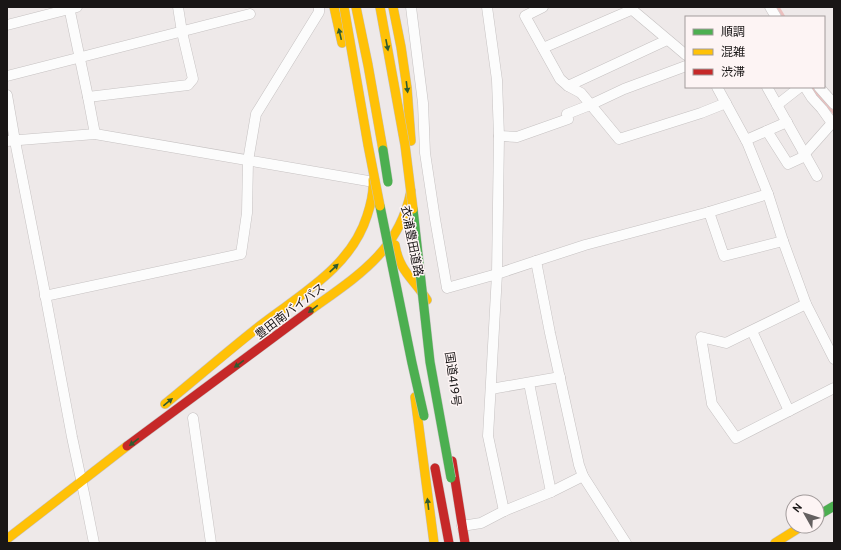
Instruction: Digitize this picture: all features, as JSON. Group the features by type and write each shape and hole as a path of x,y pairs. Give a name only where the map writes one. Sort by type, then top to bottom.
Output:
{"main road":[{"name":"豊田南バイパス","path":"157,411 262,325 327,275 338,265 360,236 366,222 373,195 374,182 366,134 349,72 334,7"},
{"name":"衣浦豊田道路","path":"344,7 368,145 410,355 430,443"},
{"name":"衣浦豊田道路","path":"351,7 417,362 424,416"},
{"path":"356,7 368,65 389,188"},
{"name":"衣浦豊田道路","path":"380,7 405,145 433,383 445,440 450,478 462,543"},
{"name":"豊田南バイパス","path":"7,533 129,445 355,277 371,264 394,236 399,228 410,197 413,181 413,167 407,88 393,7"},
{"name":"衣浦豊田道路","path":"394,212 409,289"},
{"path":"366,222 367,236"},
{"name":"国道419号","path":"399,228 396,235 395,246 399,262 428,302 465,543"},
{"path":"372,247 387,268 398,295 412,368 415,404 434,543"},
{"path":"355,277 365,271 377,269"},
{"name":"衣浦豊田道路","path":"417,327 440,441 450,478"},
{"name":"豊田南バイパス","path":"7,539 81,479 133,430"},
{"path":"433,457 449,543"},
{"path":"825,511 834,506"},
{"path":"775,543 789,534"}],"street":[{"path":"88,97 188,85 193,79 178,7"},
{"path":"45,296 241,254 247,213 248,161 256,114 319,12 319,7"},
{"path":"487,7 497,80 499,136 497,274 488,436 504,511"},
{"path":"544,7 525,16 550,62 560,79 568,86 581,93 619,139 701,113 726,103"},
{"path":"770,7 775,16"},
{"path":"7,25 72,8 95,134"},
{"path":"414,8 423,103 425,153 447,288 497,274 585,245 709,212 768,194"},
{"path":"543,48 630,8 685,54"},
{"path":"7,76 250,14"},
{"path":"568,86 667,40"},
{"path":"499,136 517,137 568,119 567,114 624,89 685,66"},
{"path":"718,88 746,140 768,194 806,304 834,359"},
{"path":"768,88 817,176"},
{"path":"777,105 799,88"},
{"path":"767,131 788,164 801,158 805,154 832,123 806,88"},
{"path":"820,88 834,104"},
{"path":"7,95 11,141 45,296 94,543"},
{"path":"746,140 787,122"},
{"path":"11,141 95,134 374,182"},
{"path":"709,212 724,256 783,241"},
{"path":"536,261 579,465 583,476 626,543"},
{"path":"806,304 726,343 701,338 712,404 736,438 834,388"},
{"path":"752,330 789,411"},
{"path":"491,389 560,377"},
{"path":"528,383 550,492"},
{"path":"193,418 211,543"},
{"path":"462,526 482,523 504,511 550,492 583,476"}],"waterway":[{"path":"778,7 783,16"},
{"path":"813,88 814,91 834,113"}],"traffic: fast":[{"path":"383,150 388,182"},
{"path":"380,206 424,416"},
{"path":"413,209 430,362 451,478"},
{"path":"825,511 834,506"}],"traffic: slow":[{"path":"334,7 342,43"},
{"path":"344,7 380,206"},
{"path":"356,7 383,150"},
{"path":"380,7 405,145 413,209"},
{"path":"393,7 407,88 411,141"},
{"path":"165,404 261,325 323,278 337,265 359,234 367,216 371,202 373,180"},
{"path":"309,311 359,274 386,247 397,231 405,212 411,191"},
{"path":"395,245 403,268 427,300"},
{"path":"415,397 434,543"},
{"path":"7,539 127,446"},
{"path":"775,543 789,534"}],"traffic: jam":[{"path":"127,446 309,311"},
{"path":"452,461 465,543"},
{"path":"435,468 449,543"}]}
